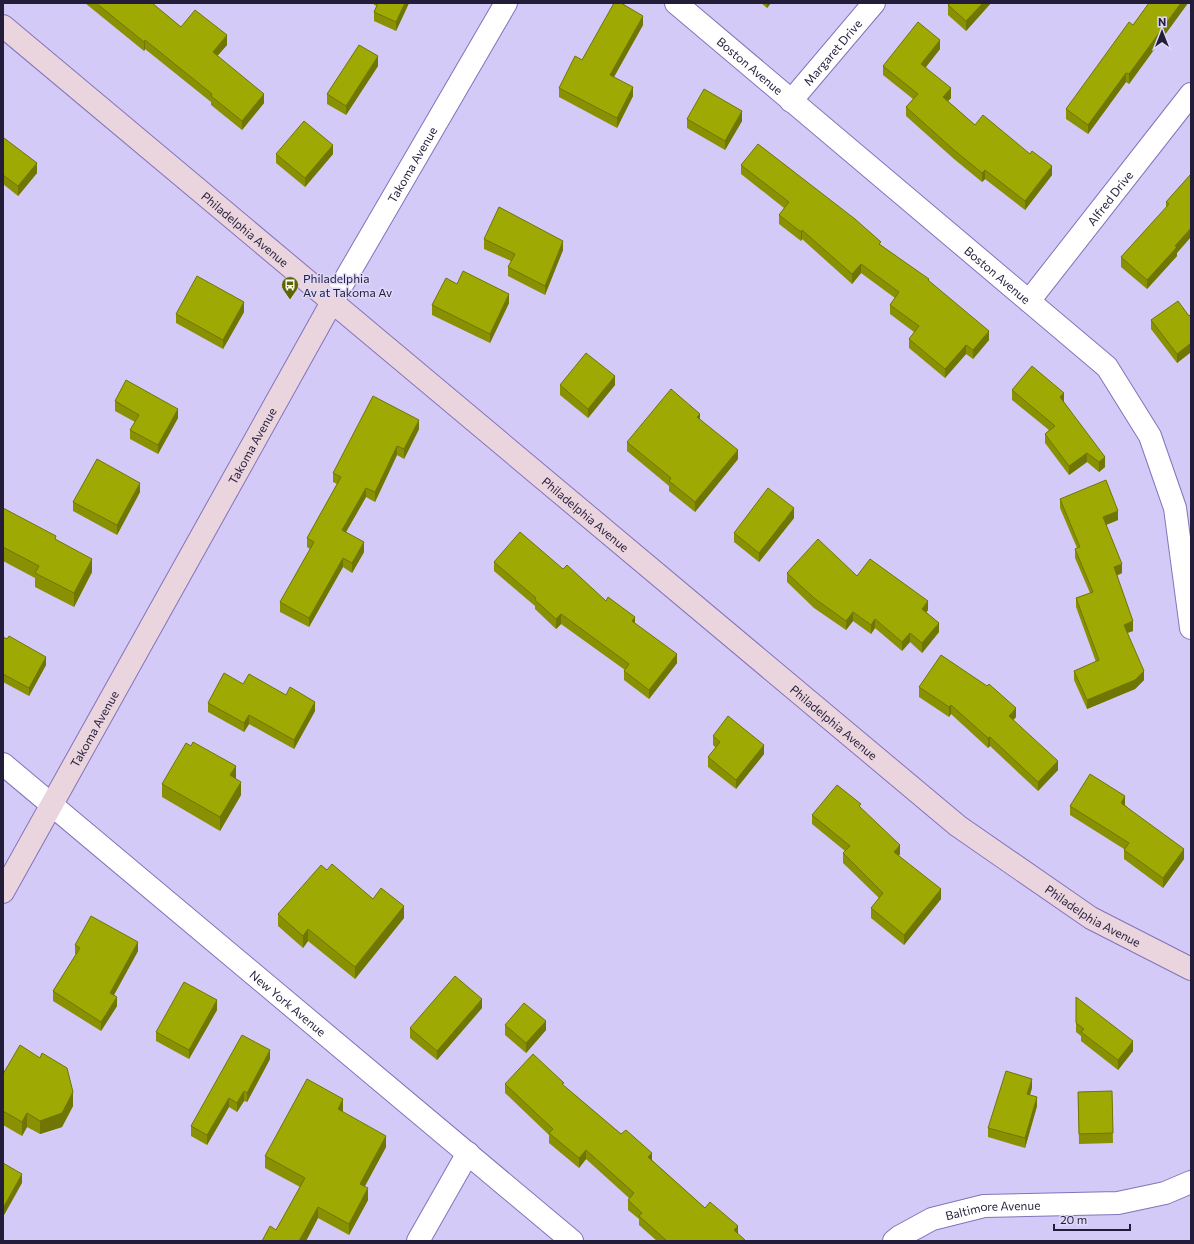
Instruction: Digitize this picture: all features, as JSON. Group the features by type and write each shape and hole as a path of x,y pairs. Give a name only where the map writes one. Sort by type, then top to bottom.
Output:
{"main road":[{"name":"Philadelphia Avenue","path":"3,26 958,826 1091,918 1191,969"},
{"name":"Takoma Avenue","path":"3,892 332,302"}],"street":[{"name":"Takoma Avenue","path":"332,302 506,3"},
{"name":"Boston Avenue","path":"676,3 1107,367 1150,436 1175,508 1190,622"},
{"name":"Margaret Drive","path":"791,101 874,3"},
{"name":"Alfred Drive","path":"1030,301 1191,94"},
{"name":"New York Avenue","path":"3,764 51,806 572,1241"},
{"path":"418,1241 468,1153"},
{"name":"Baltimore Avenue","path":"894,1241 932,1219 984,1206 1118,1203 1165,1193 1191,1182"}],"building":[{"path":"96,3 152,3 181,27 195,10 227,35 213,52 264,94 242,121 211,96 212,94"},
{"path":"378,3 405,3 396,22 374,12"},
{"path":"614,3 621,3 643,16 610,75 633,87 617,118 559,88 575,56 582,60"},
{"path":"950,3 983,3 966,21 948,5"},
{"path":"1149,3 1181,3 1129,74 1126,73 1088,125 1066,109 1129,22 1133,25"},
{"path":"918,22 940,40 921,64 951,88 943,97 975,125 983,115 1030,154 1032,151 1052,166 1025,201 985,170 982,173 906,107 918,94 883,66"},
{"path":"359,45 378,56 346,106 327,94"},
{"path":"704,89 742,111 725,141 687,119"},
{"path":"304,121 333,145 305,178 276,154"},
{"path":"4,138 37,163 18,186 3,175"},
{"path":"758,144 855,219 881,242 879,244 929,279 928,280 989,331 973,350 966,345 945,369 909,339 919,326 890,305 899,292 861,264 852,274 802,230 801,232 779,215 789,202 741,165"},
{"path":"1191,174 1191,228 1175,246 1177,247 1147,280 1121,257 1169,204 1166,202"},
{"path":"499,207 563,241 545,286 508,267 515,254 484,239"},
{"path":"463,271 509,294 490,334 432,305 446,278 457,284"},
{"path":"197,276 244,302 223,340 176,314"},
{"path":"1178,301 1189,316 1191,314 1191,343 1177,354 1151,320"},
{"path":"586,353 615,376 588,409 560,385"},
{"path":"1032,366 1064,393 1060,397 1105,457 1099,462 1087,453 1069,466 1045,434 1055,426 1012,390"},
{"path":"126,380 178,409 158,445 130,430 139,415 115,401"},
{"path":"671,389 700,414 697,417 738,450 695,502 669,481 671,478 627,442"},
{"path":"373,396 419,420 404,449 397,446 375,492 366,488 342,530 364,542 352,563 343,558 309,618 280,602 314,542 307,538 341,477 333,473"},
{"path":"97,459 140,483 117,525 73,502"},
{"path":"1106,480 1118,511 1103,517 1122,564 1114,567 1133,621 1124,625 1144,671 1135,680 1087,700 1074,671 1099,660 1076,598 1093,592 1075,549 1080,547 1060,499"},
{"path":"768,488 794,508 759,553 734,533"},
{"path":"3,508 56,536 55,539 92,559 74,593 35,573 39,566 3,547"},
{"path":"520,532 563,569 567,565 606,601 608,597 635,617 632,621 677,654 649,690 624,671 629,664 561,614 556,619 535,600 536,598 494,562"},
{"path":"818,539 857,576 870,559 928,601 922,609 939,623 922,643 910,633 902,642 875,619 871,625 853,612 846,621 814,598 787,573"},
{"path":"9,636 46,657 29,688 3,674 3,637 7,639"},
{"path":"941,655 987,686 989,684 1016,708 1009,716 1058,761 1038,782 990,737 988,738 951,705 949,707 919,687"},
{"path":"224,673 243,684 249,674 286,695 290,687 315,702 294,740 249,715 244,723 208,703"},
{"path":"728,716 764,745 736,780 708,757 720,742 713,736"},
{"path":"193,742 236,766 230,775 241,782 220,817 162,784 186,743 191,746"},
{"path":"1090,774 1125,796 1121,803 1184,849 1163,878 1124,850 1129,843 1070,806"},
{"path":"837,785 861,804 859,806 900,845 894,852 941,889 904,935 871,908 883,893 843,853 850,846 812,815"},
{"path":"332,864 373,899 381,888 404,906 355,967 308,929 303,936 278,914 321,865 327,870"},
{"path":"91,916 138,942 110,993 117,997 101,1022 53,991 80,948 75,945"},
{"path":"455,976 482,999 437,1051 410,1028"},
{"path":"184,982 217,1000 189,1050 156,1032"},
{"path":"1076,997 1133,1041 1118,1060 1081,1032 1084,1029 1076,1023"},
{"path":"524,1003 546,1021 526,1043 505,1025"},
{"path":"242,1035 270,1050 247,1093 244,1091 237,1103 229,1098 207,1135 191,1126"},
{"path":"20,1045 40,1058 42,1053 67,1068 73,1092 62,1113 40,1121 27,1113 22,1122 3,1111 3,1074"},
{"path":"533,1054 564,1083 562,1084 621,1134 626,1130 652,1153 648,1157 705,1208 710,1202 738,1226 734,1230 746,1241 667,1241 639,1216 642,1213 628,1200 634,1193 586,1150 579,1158 549,1133 553,1129 505,1084"},
{"path":"1006,1071 1032,1079 1027,1094 1037,1097 1025,1138 988,1128"},
{"path":"307,1079 343,1099 338,1109 386,1136 360,1184 368,1188 349,1224 318,1207 299,1241 262,1241 270,1226 276,1230 305,1178 265,1156"},
{"path":"1112,1091 1113,1133 1079,1134 1078,1092"},
{"path":"3,1163 22,1174 3,1208"}],"place":[{"name":"Philadelphia Av at Takoma Av","path":"290,300"}]}
